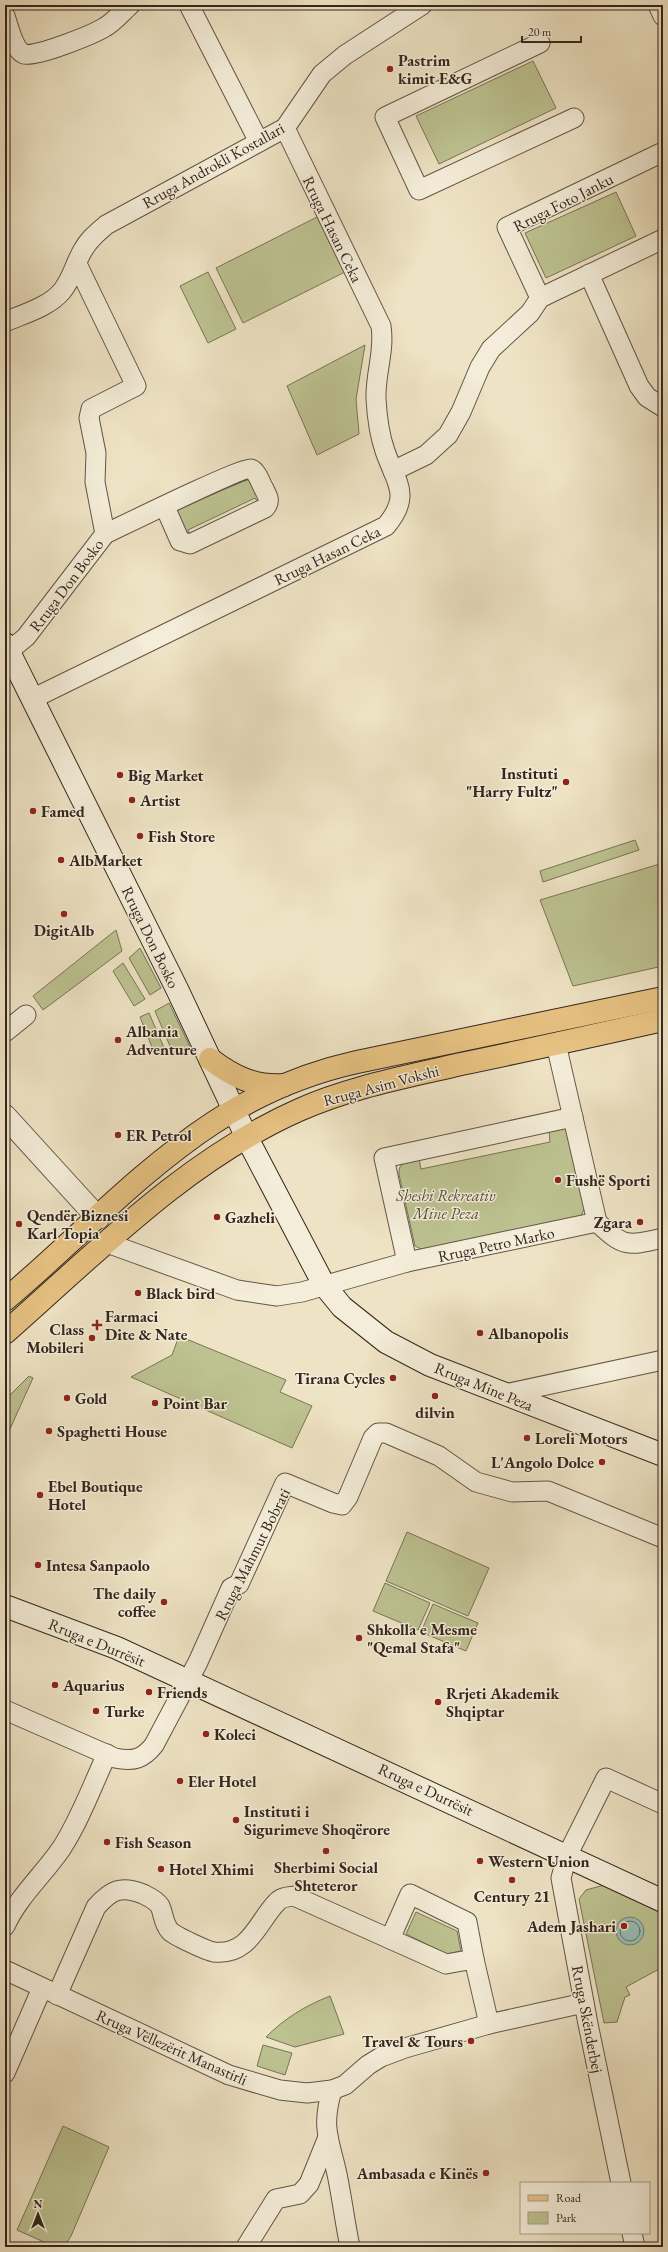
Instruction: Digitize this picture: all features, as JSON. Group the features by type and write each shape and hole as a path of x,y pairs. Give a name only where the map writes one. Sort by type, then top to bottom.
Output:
{"main road":[{"name":"Rruga Don Bosko","path":"7,647 210,1059 247,1138"},
{"name":"Rruga Asim Vokshi","path":"7,1298 182,1146 214,1123 287,1084 332,1068 357,1062 663,998"},
{"name":"Rruga Asim Vokshi","path":"5,1333 107,1243 191,1174 247,1138 299,1110 362,1087 663,1022"},
{"path":"210,1059 242,1080 269,1086 287,1084"},
{"path":"5,1116 98,1218"},
{"name":"Rruga Mine Peza","path":"247,1138 324,1285 342,1307 386,1342 430,1365 663,1456"},
{"name":"Rruga e Durrësit","path":"5,1606 117,1648 663,1900"}],"street":[{"path":"5,16 17,48 24,54 35,54 94,34 107,26 130,5"},
{"path":"189,5 259,142"},
{"name":"Rruga Androkli Kostallari","path":"5,322 51,300 62,292 77,264 82,250 92,237 106,225 285,128 322,74 345,55 422,5"},
{"path":"658,5 663,16"},
{"path":"540,43 385,117 419,190 574,118"},
{"name":"Rruga Hasan Ceka","path":"32,698 386,526 396,514 400,499 400,486 384,450 378,424 376,395 383,339 381,326 285,128"},
{"name":"Rruga Foto Janku","path":"540,298 507,228 663,152"},
{"path":"393,471 426,454 448,435 461,412 480,366 491,348 530,313 540,298 663,239"},
{"name":"Rruga Don Bosko","path":"77,264 136,386 91,409 89,418 96,453 95,482 105,534"},
{"path":"589,274 640,386 647,397 663,407"},
{"name":"Rruga Don Bosko","path":"7,647 26,637 105,534 165,506 224,479 250,469 255,472 269,498 269,504 265,508 190,544 180,541 165,506"},
{"path":"5,1032 26,1014"},
{"path":"556,1044 597,1222 620,1242 636,1244 663,1238"},
{"path":"408,1262 384,1158 573,1117"},
{"name":"Rruga Petro Marko","path":"324,1285 408,1262 597,1222"},
{"path":"107,1243 237,1290 277,1296 302,1292 324,1285"},
{"path":"505,1394 663,1360"},
{"name":"Rruga Mahmut Bobrati","path":"188,1680 198,1662 231,1588 239,1584 285,1483 332,1503 342,1504 348,1497 374,1438 378,1433 386,1433 439,1456 476,1482 512,1492 548,1491 663,1538"},
{"path":"5,1710 107,1754 127,1761 139,1759 148,1753 154,1745 188,1680"},
{"path":"7,1917 61,1849 107,1754"},
{"name":"Rruga Skënderbej","path":"621,2182 584,2003 561,1878 567,1856 606,1778 663,1804"},
{"path":"5,2073 96,1907 105,1896 117,1890 129,1888 152,1898 159,1906 165,1924 171,1932 213,1952 228,1950 243,1944 260,1927 277,1901 294,1896 446,1964 474,1959"},
{"path":"390,1939 410,1894 467,1922 489,2024"},
{"name":"Rruga Vëllezërit Manastirli","path":"5,1970 49,1992 230,2075 280,2090 307,2093 332,2090 345,2085 381,2057 405,2048 489,2024 584,2003"},
{"path":"332,2090 326,2112 328,2138 337,2174 350,2247"},
{"path":"246,2247 276,2199 300,2194 309,2184 328,2138"},
{"path":"632,2234 635,2247"}],"green space":[{"path":"533,61 556,108 439,164 416,116"},
{"path":"616,192 636,236 546,278 525,233"},
{"path":"317,217 345,272 243,323 216,268"},
{"path":"208,272 236,329 208,343 180,286"},
{"path":"365,345 356,399 359,434 317,455 287,386"},
{"path":"251,476 263,500 259,504 255,498 188,530 191,537 189,538 176,514 178,510"},
{"path":"635,840 639,850 543,882 540,871"},
{"path":"663,863 663,966 573,986 540,900"},
{"path":"116,930 122,951 43,1010 33,996"},
{"path":"140,948 161,988 150,995 129,958"},
{"path":"123,963 145,999 134,1006 113,971"},
{"path":"169,1003 191,1049 173,1053 155,1011"},
{"path":"149,1013 165,1050 154,1052 140,1017"},
{"name":"Sheshi Rekreativ Mine Peza","path":"564,1128 566,1129 585,1207 581,1216 423,1250 415,1246 399,1174 400,1166 402,1164 419,1158 421,1169 550,1142 549,1131"},
{"path":"179,1336 286,1380 280,1392 312,1406 292,1448 131,1377 172,1355"},
{"path":"29,1376 33,1378 5,1440 5,1400"},
{"path":"407,1532 489,1568 468,1616 386,1581"},
{"path":"385,1583 430,1603 418,1630 373,1611"},
{"path":"433,1604 478,1623 466,1651 421,1632"},
{"path":"604,1885 663,1913 663,1967 626,1987 630,1995 625,1997 617,2022 604,2023 579,1899 586,1890"},
{"path":"416,1912 457,1931 461,1951 447,1954 406,1934"},
{"path":"330,1996 344,2034 295,2047 266,2037 280,2024 296,2013"},
{"path":"263,2045 292,2053 285,2075 257,2066"},
{"path":"63,2126 109,2147 71,2236 64,2247 55,2247 17,2230"}],"water":[{"path":"630,1917 636,1918 640,1921 643,1925 643,1937 640,1941 636,1944 630,1945 624,1944 620,1941 617,1937 616,1931 617,1925 620,1921 624,1918"}],"place":[{"name":"Pastrim kimit E&G","path":"390,69"},
{"name":"Big Market","path":"120,775"},
{"name":"Instituti \"Harry Fultz\"","path":"566,782"},
{"name":"Artist","path":"132,800"},
{"name":"Famed","path":"33,811"},
{"name":"Fish Store","path":"140,836"},
{"name":"AlbMarket","path":"61,860"},
{"name":"DigitAlb","path":"64,914"},
{"name":"Albania Adventure","path":"118,1040"},
{"name":"ER Petrol","path":"118,1135"},
{"name":"Fushë Sporti","path":"558,1180"},
{"name":"Gazheli","path":"217,1217"},
{"name":"Zgara","path":"640,1222"},
{"name":"Qendër Biznesi Karl Topia","path":"19,1224"},
{"name":"Black bird","path":"138,1293"},
{"name":"Farmaci Dite & Nate","path":"97,1325"},
{"name":"Albanopolis","path":"480,1333"},
{"name":"Class Mobileri","path":"92,1338"},
{"name":"Tirana Cycles","path":"393,1378"},
{"name":"dilvin","path":"435,1396"},
{"name":"Gold","path":"67,1398"},
{"name":"Point Bar","path":"155,1403"},
{"name":"Spaghetti House","path":"49,1431"},
{"name":"Loreli Motors","path":"527,1438"},
{"name":"L'Angolo Dolce","path":"602,1462"},
{"name":"Ebel Boutique Hotel","path":"40,1495"},
{"name":"Intesa Sanpaolo","path":"38,1565"},
{"name":"The daily coffee","path":"164,1602"},
{"name":"Shkolla e Mesme \"Qemal Stafa\"","path":"359,1638"},
{"name":"Aquarius","path":"55,1685"},
{"name":"Friends","path":"149,1692"},
{"name":"Rrjeti Akademik Shqiptar","path":"438,1702"},
{"name":"Turke","path":"96,1711"},
{"name":"Koleci","path":"206,1734"},
{"name":"Eler Hotel","path":"180,1781"},
{"name":"Instituti i Sigurimeve Shoqërore","path":"236,1820"},
{"name":"Fish Season","path":"107,1842"},
{"name":"Sherbimi Social Shteteror","path":"326,1851"},
{"name":"Western Union","path":"480,1861"},
{"name":"Hotel Xhimi","path":"161,1869"},
{"name":"Century 21","path":"512,1880"},
{"name":"Adem Jashari","path":"624,1926"},
{"name":"Travel & Tours","path":"471,2041"},
{"name":"Ambasada e Kinës","path":"486,2173"}]}
